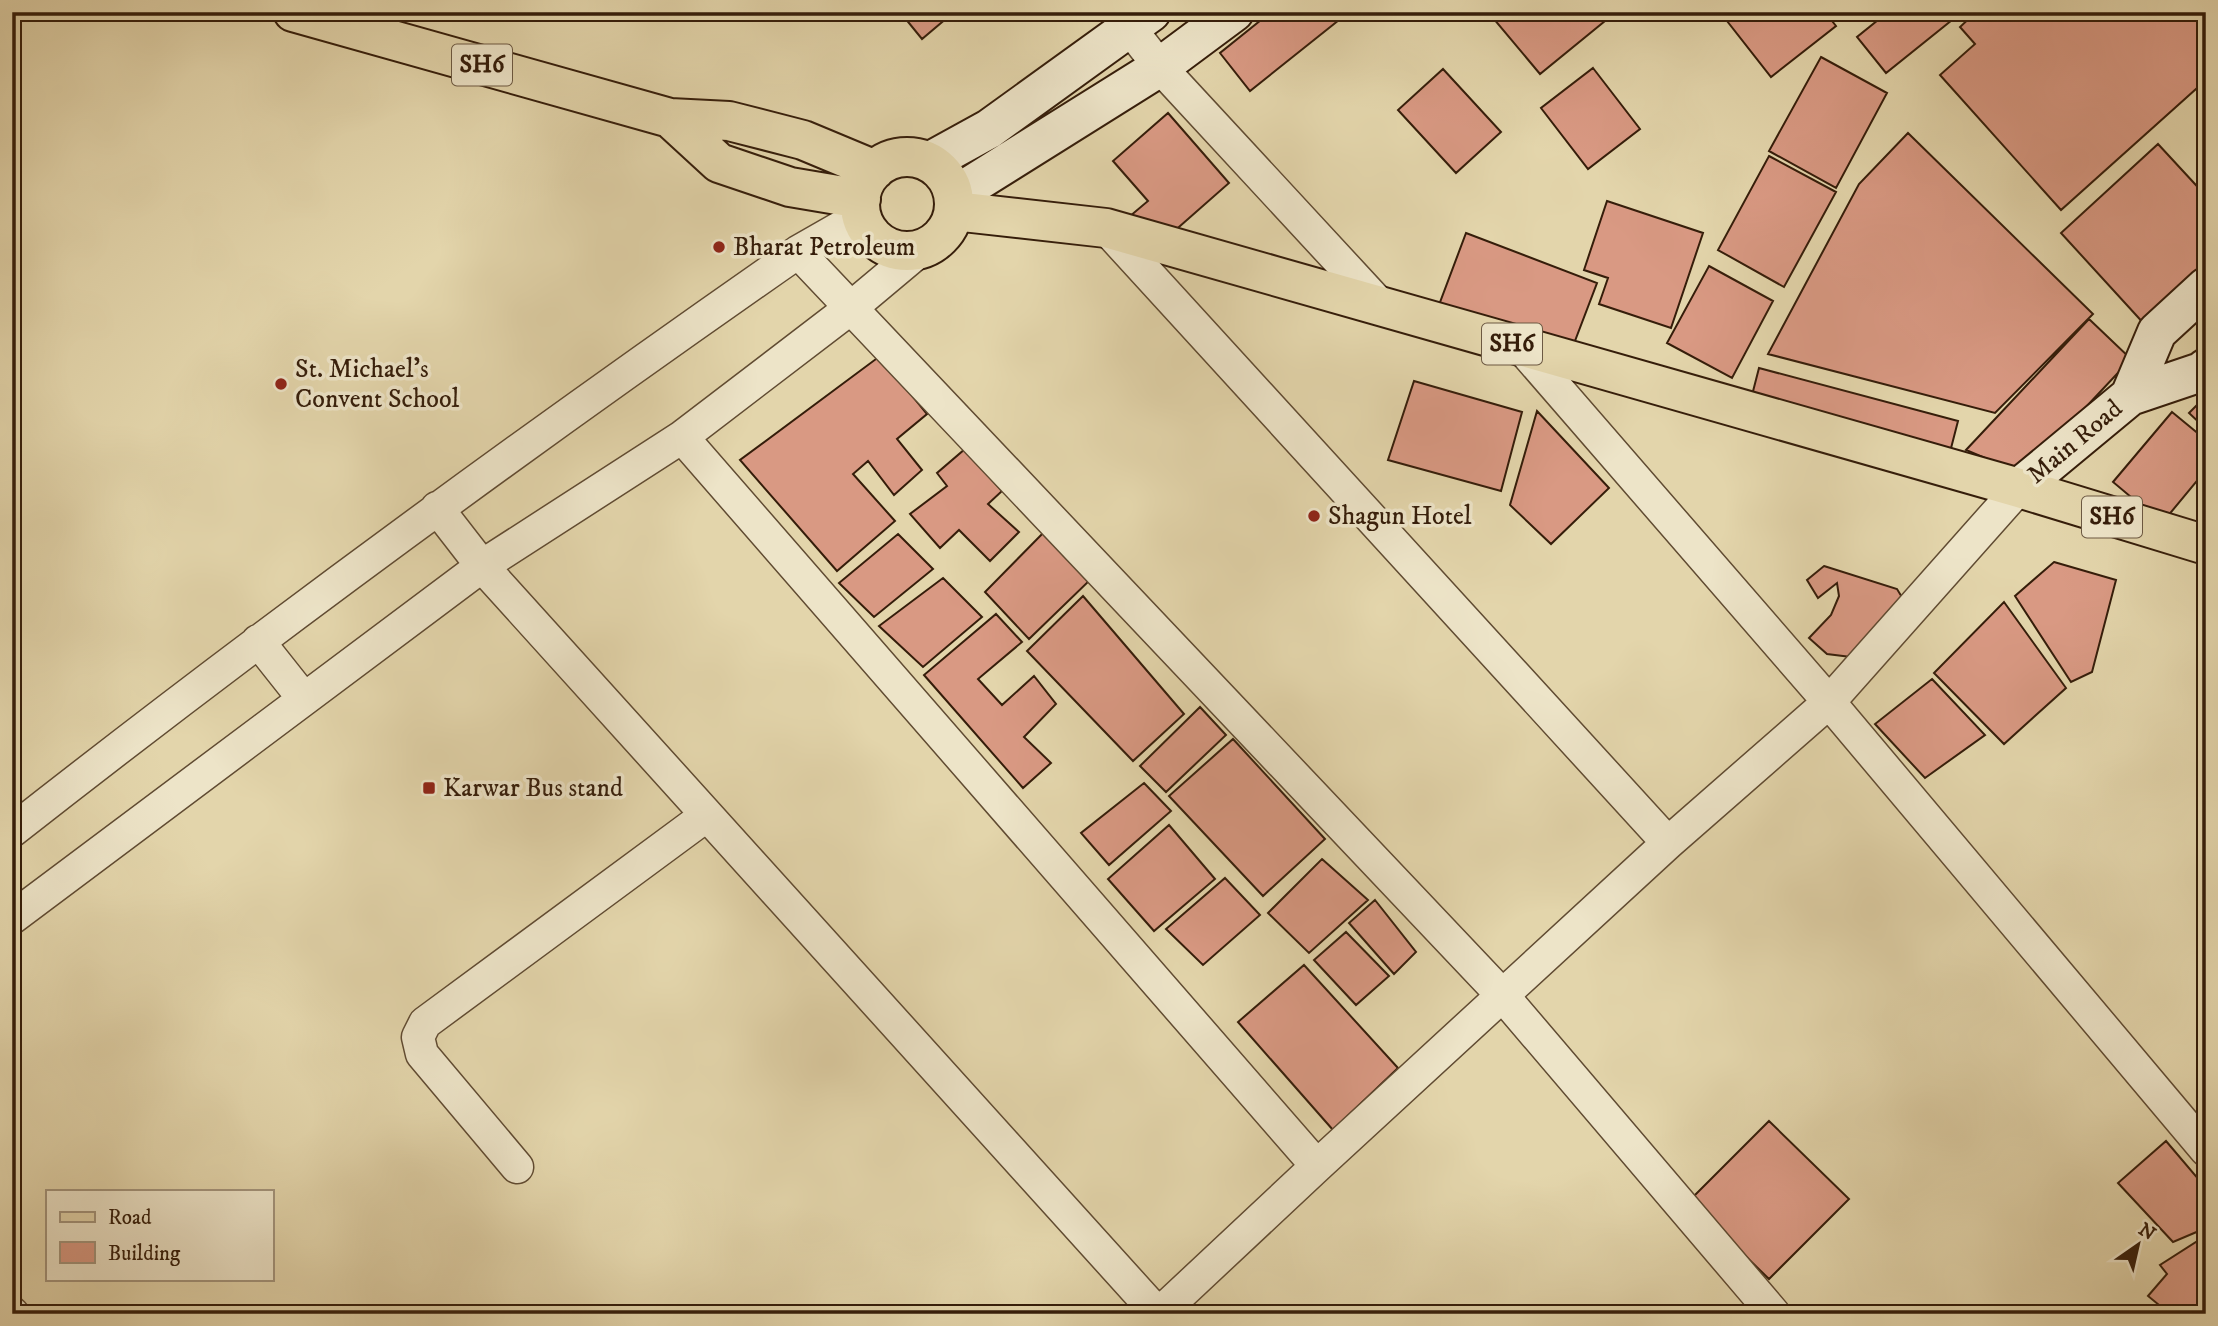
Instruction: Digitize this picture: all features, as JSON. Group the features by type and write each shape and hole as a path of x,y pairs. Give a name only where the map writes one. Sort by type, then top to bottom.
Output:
{"main road":[{"name":"SH6","path":"293,12 670,118 729,121 803,140 866,195"},
{"path":"901,158 929,162 949,182 954,203 951,224 933,245 920,250 891,248 877,241 867,230 866,195 886,162 901,158"},
{"name":"SH6","path":"954,203 1002,218 1106,228 2019,488 2206,545"}],"street":[{"path":"954,203 1160,67 1234,12"},
{"path":"929,162 989,129 1126,16 1160,67 1382,307"},
{"path":"12,831 258,641 437,508 798,251 866,195"},
{"path":"1106,228 1668,844"},
{"path":"12,918 482,566 682,437 852,307 920,250"},
{"path":"798,251 1503,996 1774,1314"},
{"name":"Main Road","path":"2130,397 2157,332 2206,287"},
{"path":"1521,347 1829,702 2206,1150"},
{"name":"Main Road","path":"2019,488 2130,397 2206,368"},
{"path":"682,437 1317,1166"},
{"path":"437,508 482,566 1158,1314 1668,844 1829,702 2019,488"},
{"path":"258,641 304,699"},
{"path":"517,1167 422,1054 418,1037 425,1023 707,815"}],"building":[{"path":"900,12 954,12 922,39"},
{"path":"1271,12 1349,12 1250,91 1220,53"},
{"path":"1488,12 1616,12 1540,74"},
{"path":"1720,12 1825,12 1836,26 1771,77"},
{"path":"1888,12 1962,12 1886,73 1857,37"},
{"path":"1976,12 2206,12 2206,80 2061,210 1940,75 1975,44 1960,27"},
{"path":"1821,57 1887,93 1836,188 1769,151"},
{"path":"1593,68 1640,129 1588,169 1541,108"},
{"path":"1443,69 1501,132 1456,173 1398,110"},
{"path":"1168,113 1229,183 1163,241 1123,222 1148,201 1113,161"},
{"path":"1908,133 2093,314 1995,413 1768,354 1859,184"},
{"path":"2158,144 2206,196 2206,274 2147,327 2061,233"},
{"path":"1769,156 1836,192 1784,287 1718,250"},
{"path":"1607,201 1703,233 1671,328 1599,304 1608,278 1584,270"},
{"path":"1466,233 1597,283 1570,354 1439,305"},
{"path":"1709,266 1773,301 1732,378 1667,343"},
{"path":"2089,319 2131,359 2023,474 1966,450"},
{"path":"880,356 927,414 897,439 922,470 894,495 868,461 853,474 895,521 837,571 740,460"},
{"path":"1759,368 1958,421 1949,456 1750,403"},
{"path":"1414,381 1522,412 1501,491 1388,460"},
{"path":"2206,396 2206,429 2189,413"},
{"path":"1537,411 1609,488 1551,544 1510,505"},
{"path":"2172,412 2206,440 2206,470 2162,523 2113,482"},
{"path":"965,449 1002,491 988,504 1019,532 990,561 959,530 940,548 910,514 947,486 937,473"},
{"path":"1048,528 1091,579 1029,639 985,592"},
{"path":"898,534 933,569 874,617 839,583"},
{"path":"2054,562 2116,580 2092,672 2071,682 2015,596"},
{"path":"1824,566 1897,589 1911,612 1867,659 1827,654 1809,638 1831,615 1839,596 1837,583 1818,598 1807,580"},
{"path":"943,578 982,617 923,667 879,626"},
{"path":"1083,596 1184,714 1133,761 1027,651"},
{"path":"2004,602 2066,688 2004,744 1934,673"},
{"path":"996,614 1022,642 978,679 1002,705 1034,676 1056,704 1024,737 1051,763 1023,788 924,675"},
{"path":"1932,679 1985,735 1925,778 1875,724"},
{"path":"1200,707 1226,735 1166,792 1140,766"},
{"path":"1233,739 1325,839 1263,896 1169,796"},
{"path":"1144,783 1171,811 1109,865 1081,833"},
{"path":"1169,825 1215,879 1154,931 1108,879"},
{"path":"1322,859 1368,900 1309,953 1268,913"},
{"path":"1225,878 1260,915 1203,965 1166,929"},
{"path":"1375,900 1416,952 1394,974 1349,923"},
{"path":"1346,932 1389,976 1356,1005 1314,960"},
{"path":"1304,965 1398,1068 1333,1130 1238,1022"},
{"path":"1769,1121 1849,1199 1769,1279 1689,1201"},
{"path":"2166,1141 2206,1188 2206,1228 2173,1242 2118,1183"},
{"path":"2196,1242 2206,1249 2206,1301 2194,1314 2170,1314 2148,1296 2167,1274 2160,1265"}],"place":[{"name":"Bharat Petroleum","path":"719,247"},
{"name":"St. Michael's Convent School","path":"281,384"},
{"name":"Shagun Hotel","path":"1314,516"},
{"name":"Karwar Bus stand","path":"429,788"}]}
